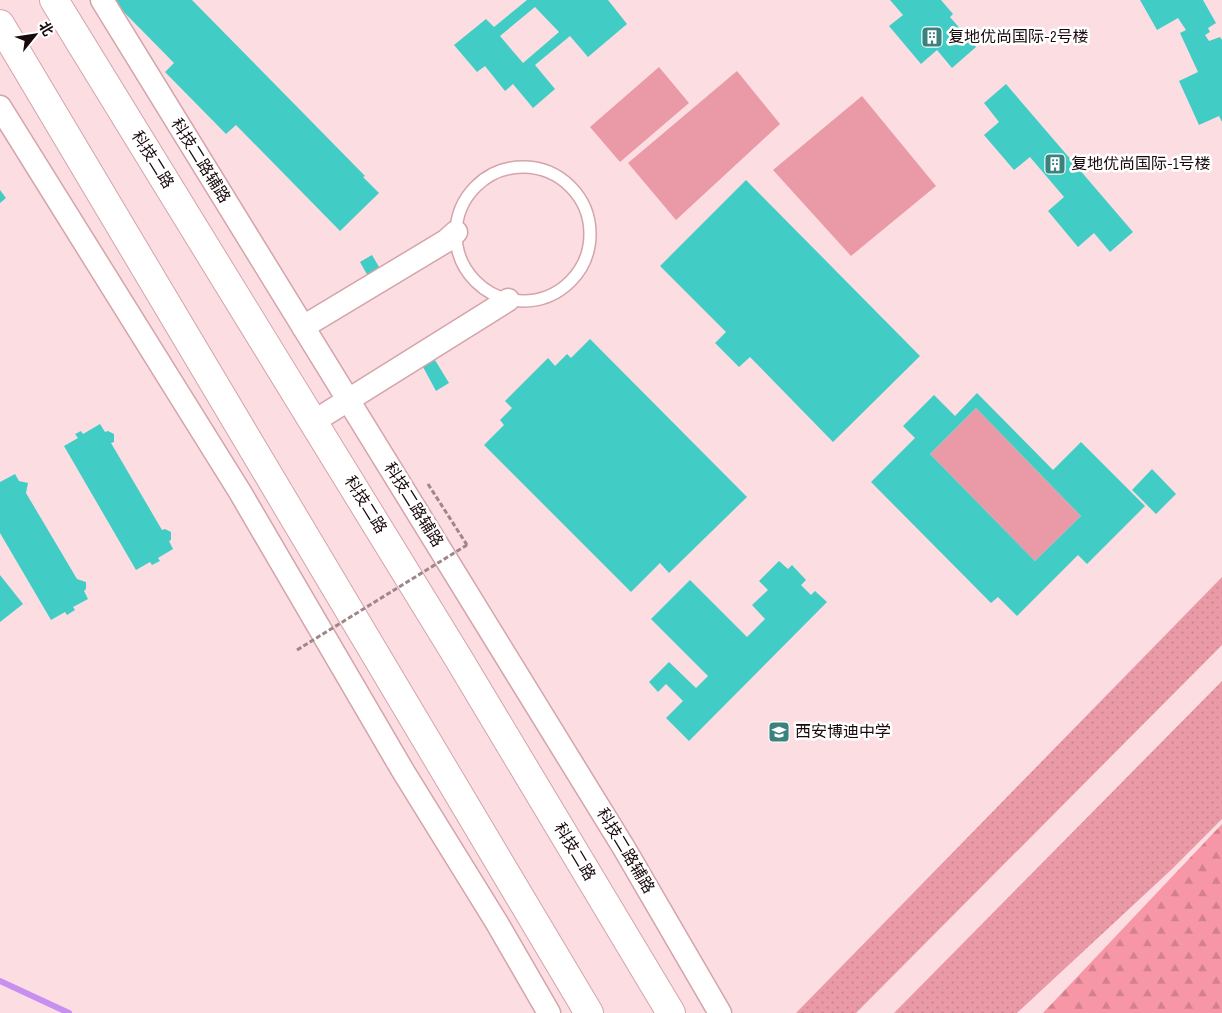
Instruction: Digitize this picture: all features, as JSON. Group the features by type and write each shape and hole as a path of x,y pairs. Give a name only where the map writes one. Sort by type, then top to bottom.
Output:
{"main road":[{"name":"科技二路","path":"54,0 458,656 670,1013"},
{"path":"0,24 589,1013"}],"street":[{"name":"科技二路辅路","path":"102,0 619,840 720,1013"},
{"path":"0,106 240,492 403,771 497,923 549,1013"},
{"path":"303,327 446,241 456,232"},
{"path":"313,422 508,300"}],"lane":[{"path":"526,167 546,171 565,182 579,197 588,216 590,240 585,262 572,281 553,295 531,301 508,300 487,291 470,276 459,255 456,232 460,211 470,193 485,178 505,170 526,167"}],"path":[{"path":"297,650 467,545"}],"shaded area":[{"path":"659,67 689,103 620,162 590,127"},
{"path":"737,71 780,124 676,220 628,163"},
{"path":"862,96 936,186 851,256 773,170"},
{"path":"976,408 1081,516 1035,561 930,454"},
{"path":"1222,577 1222,645 856,1013 796,1013"},
{"path":"1222,681 1222,819 1171,870 1017,1013 894,1013"}],"green space":[{"path":"1222,824 1222,1013 1043,1013"}],"building":[{"path":"112,0 192,0 365,176 363,177 379,193 340,231 236,125 226,134 165,72 174,63"},
{"path":"527,0 608,0 627,24 588,57 570,36 535,65 555,89 533,108 513,84 505,91 485,66 477,72 454,45 486,19 494,27","holes":["535,7 559,32 523,63 500,36"]},
{"name":"复地优尚国际-2号楼","path":"890,0 941,0 953,14 950,17 976,47 952,68 937,50 921,64 889,26 903,15"},
{"path":"1140,0 1203,0 1216,23 1208,28 1210,32 1205,35 1209,41 1220,37 1222,40 1222,122 1219,116 1199,125 1179,81 1198,72 1180,33 1186,30 1178,18 1157,30"},
{"name":"复地优尚国际-1号楼","path":"1006,84 1133,232 1110,252 1094,233 1078,247 1048,211 1064,197 1030,157 1014,170 984,135 999,122 984,103"},
{"path":"746,180 920,356 833,442 750,357 739,367 715,343 726,332 660,266"},
{"path":"0,190 6,198 0,203"},
{"path":"372,255 385,277 373,285 360,262"},
{"path":"590,339 747,497 669,573 660,563 631,592 484,445 504,425 500,420 512,408 505,401 548,358 555,366 567,354 571,358"},
{"path":"435,360 449,383 436,391 423,367"},
{"path":"977,393 1053,470 1081,442 1145,506 1087,564 1078,555 1017,616 998,597 991,603 871,482 915,438 903,426 934,395 955,416","holes":["976,408 1081,516 1035,561 930,454"]},
{"path":"100,424 105,432 108,431 114,434 114,442 111,443 162,530 165,529 171,532 171,540 169,541 173,549 158,558 160,561 152,565 150,562 136,570 64,446 78,438 75,434 81,431 83,434"},
{"path":"1152,469 1176,494 1156,514 1132,490"},
{"path":"15,474 19,481 28,483 26,493 77,579 86,582 86,589 84,591 88,599 73,607 75,610 67,615 65,612 51,620 0,533 0,482"},
{"path":"779,561 788,569 792,565 806,580 801,585 811,595 815,591 827,602 689,741 666,718 683,701 666,684 658,692 649,682 669,662 696,688 708,676 651,619 690,580 747,637 765,619 752,605 768,590 759,581"},
{"path":"0,575 23,604 0,622"}],"waterway":[{"path":"0,981 69,1013"}],"place":[{"name":"复地优尚国际-2号楼","path":"932,37"},
{"name":"复地优尚国际-1号楼","path":"1055,164"},
{"name":"西安博迪中学","path":"779,732"}]}
